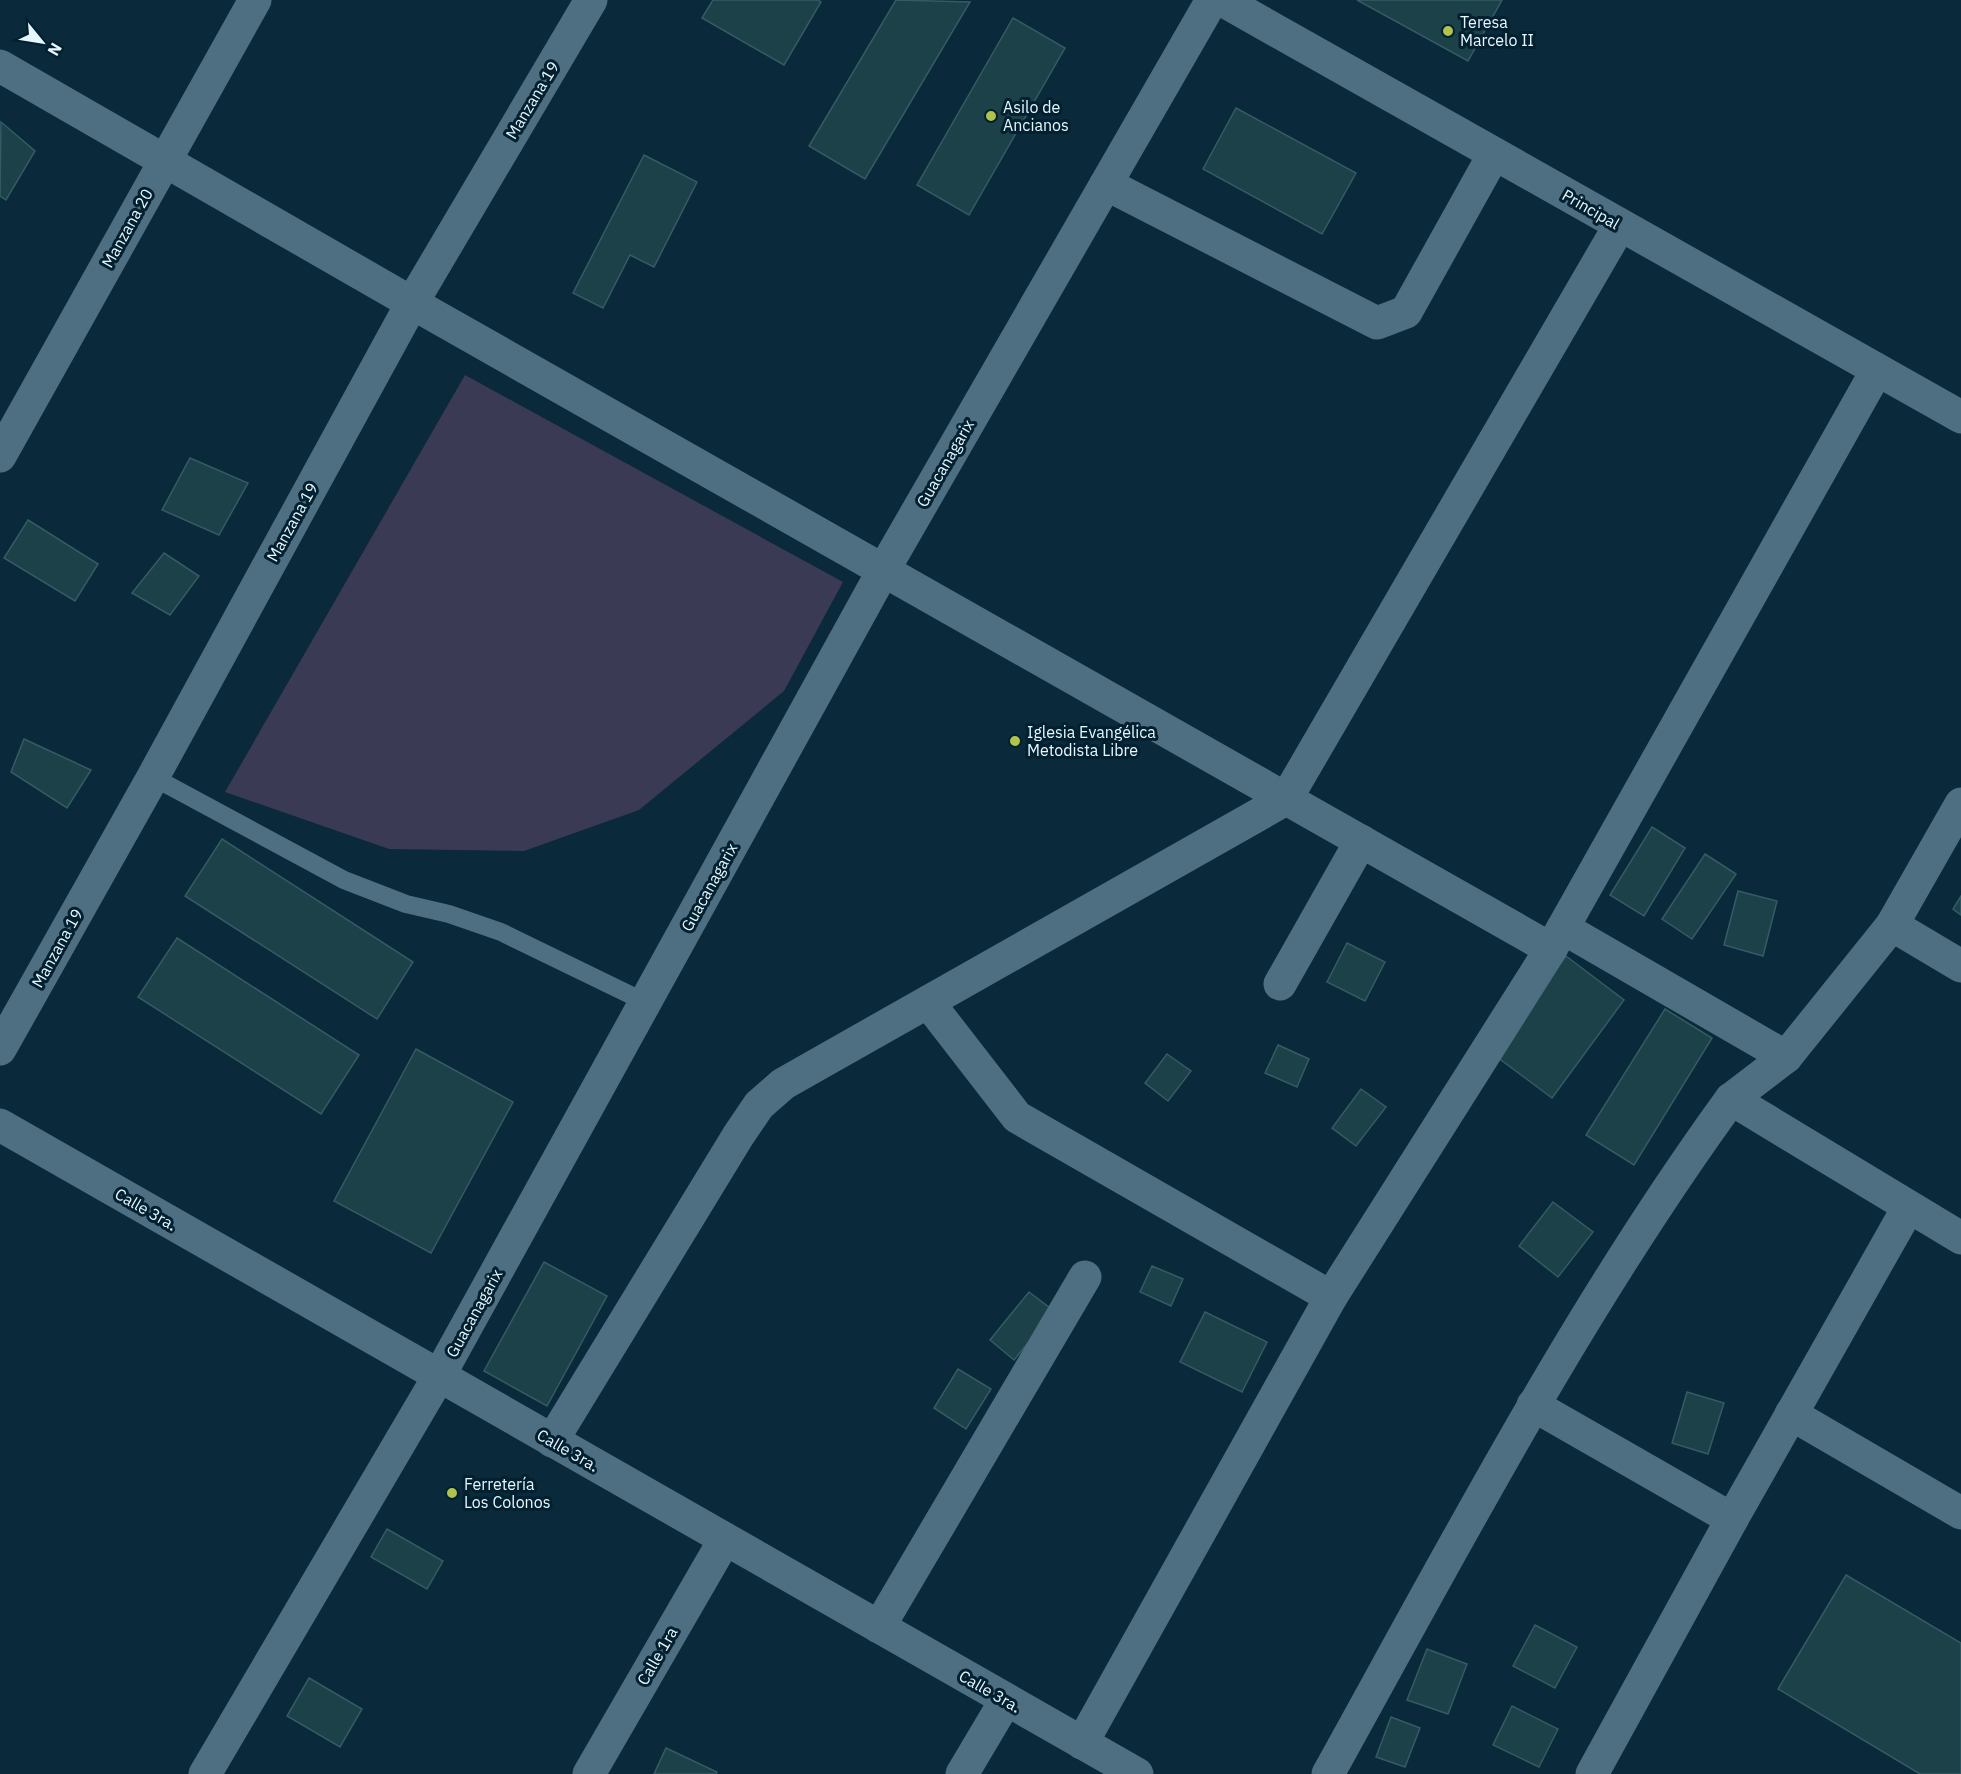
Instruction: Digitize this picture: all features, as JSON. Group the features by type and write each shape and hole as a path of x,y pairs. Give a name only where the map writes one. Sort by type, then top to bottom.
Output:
{"street":[{"name":"Manzana 20","path":"0,456 255,0"},
{"name":"Manzana 19","path":"0,1049 153,777 412,303 591,0"},
{"name":"Guacanagarix","path":"205,1774 439,1376 883,571 1212,0"},
{"name":"Principal","path":"1222,0 1961,417"},
{"path":"0,66 412,303 1361,841 1557,938 1786,1057"},
{"path":"1106,184 1377,324 1407,312 1494,153"},
{"path":"552,1440 738,1136 759,1105 783,1084 1286,798 1620,225"},
{"path":"1082,1743 1330,1297 1557,938 1877,370"},
{"path":"1328,1774 1533,1406 1682,1168 1731,1099 1786,1057 1892,925 1961,804"},
{"path":"1280,984 1361,841"},
{"path":"1892,925 1961,966"},
{"path":"928,1002 1017,1117 1330,1297"},
{"path":"1731,1099 1961,1238"},
{"name":"Calle 3ra.","path":"0,1125 1137,1774"},
{"path":"1592,1774 1732,1519 1908,1208"},
{"path":"879,1627 1085,1277"},
{"path":"1533,1406 1732,1519"},
{"path":"1791,1414 1961,1513"},
{"name":"Calle 1ra","path":"589,1774 725,1539"},
{"path":"962,1774 1006,1700"}],"lane":[{"path":"153,777 344,879 406,904 449,914 501,933 645,1002"}],"shaded area":[{"path":"465,375 843,582 784,691 639,810 524,851 389,849 225,792"}],"building":[{"path":"713,0 818,0 821,2 784,65 702,18"},
{"path":"896,0 970,2 865,179 809,146"},
{"name":"Teresa Marcelo II","path":"1357,0 1502,0 1468,61"},
{"name":"Asilo de Ancianos","path":"1013,18 1065,48 969,215 917,185"},
{"path":"1236,108 1356,173 1322,234 1203,169"},
{"path":"1,122 35,151 6,200 0,196"},
{"path":"644,155 697,182 654,267 630,255 603,308 573,293"},
{"path":"190,458 248,483 219,535 162,510"},
{"path":"28,520 98,564 75,601 4,558"},
{"path":"164,553 199,576 170,615 132,593"},
{"path":"24,739 91,770 67,808 11,772"},
{"path":"1652,827 1685,848 1644,916 1610,895"},
{"path":"222,839 413,962 377,1019 185,896"},
{"path":"1705,854 1736,874 1692,939 1662,919"},
{"path":"1738,891 1777,901 1763,956 1724,945"},
{"path":"1961,896 1961,915 1953,909"},
{"path":"177,938 359,1055 321,1114 138,997"},
{"path":"1347,943 1385,962 1365,1001 1327,982"},
{"path":"1566,956 1624,1000 1552,1098 1493,1054"},
{"path":"1665,1009 1712,1038 1634,1165 1586,1135"},
{"path":"1278,1045 1309,1059 1297,1087 1265,1073"},
{"path":"416,1049 513,1102 431,1253 334,1201"},
{"path":"1167,1054 1191,1071 1168,1101 1145,1083"},
{"path":"1361,1089 1386,1107 1356,1146 1332,1128"},
{"path":"1553,1202 1593,1232 1558,1277 1519,1246"},
{"path":"544,1262 607,1296 547,1406 484,1371"},
{"path":"1152,1266 1183,1279 1171,1306 1140,1292"},
{"path":"1029,1292 1054,1311 1014,1360 990,1340"},
{"path":"1205,1312 1267,1342 1242,1392 1180,1362"},
{"path":"958,1369 991,1389 966,1429 934,1408"},
{"path":"1687,1392 1724,1403 1708,1454 1672,1443"},
{"path":"387,1529 443,1561 427,1589 371,1557"},
{"path":"1846,1575 1961,1643 1961,1774 1920,1774 1778,1689"},
{"path":"1535,1625 1577,1647 1555,1688 1513,1666"},
{"path":"1427,1649 1467,1664 1448,1714 1407,1700"},
{"path":"309,1678 362,1709 340,1747 287,1716"},
{"path":"1512,1706 1558,1729 1539,1767 1493,1745"},
{"path":"1391,1717 1420,1728 1405,1767 1376,1757"},
{"path":"666,1748 717,1772 716,1774 654,1774"}],"place":[{"name":"Teresa Marcelo II","path":"1448,31"},
{"name":"Asilo de Ancianos","path":"991,116"},
{"name":"Iglesia Evangélica Metodista Libre","path":"1015,741"},
{"name":"Ferretería Los Colonos","path":"452,1493"}]}
